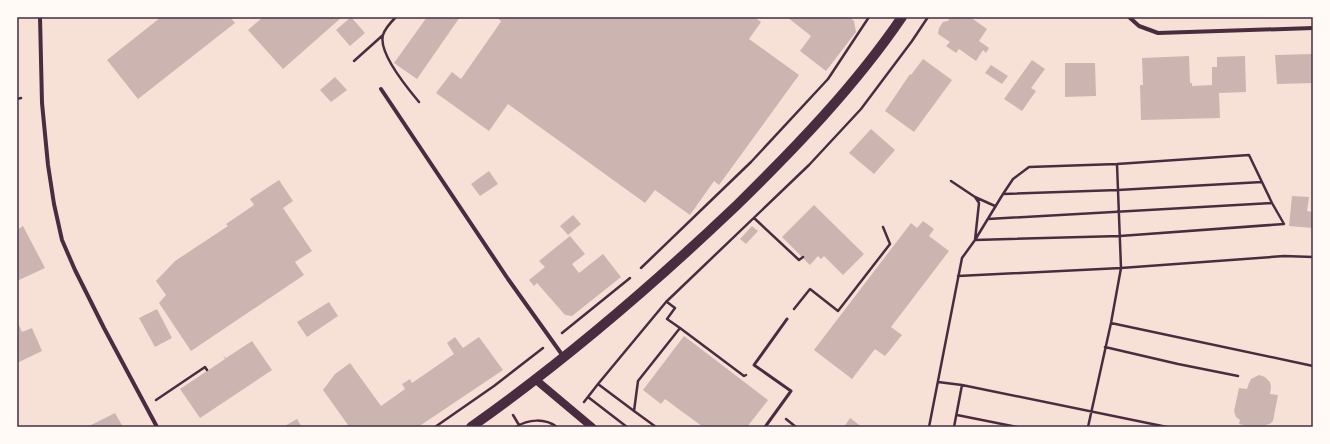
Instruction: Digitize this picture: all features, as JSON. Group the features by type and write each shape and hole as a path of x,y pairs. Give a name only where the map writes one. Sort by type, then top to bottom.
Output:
{"main road":[{"path":"471,427 564,358 656,279 757,185 839,98 878,50 902,17"},
{"path":"536,380 592,427"}],"street":[{"path":"40,17 42,103 48,166 62,240 87,295 157,427"},
{"path":"1129,17 1139,26 1158,33 1313,28"},
{"path":"381,89 478,236 564,358"}],"lane":[{"path":"764,427 791,390 754,365 787,319"}],"path":[{"path":"354,61 383,35 396,17"},
{"path":"435,427 494,386 636,274 751,162 828,79 869,17"},
{"path":"656,427 598,384 666,302 809,165 861,109 928,17"},
{"path":"383,35 383,44 387,56 398,77 419,102"},
{"path":"17,99 21,98"},
{"path":"928,427 962,258 1013,179 1029,167 1117,164 1249,155 1272,203 1284,224 1120,236 975,240"},
{"path":"1088,427 1090,412 1111,323 1121,268 1117,164"},
{"path":"951,182 975,197 995,206"},
{"path":"1002,194 1118,190 1262,182"},
{"path":"975,197 979,203 975,240"},
{"path":"988,219 1272,203"},
{"path":"754,218 799,260 802,257"},
{"path":"787,319 810,288 838,311 890,244 883,227"},
{"path":"958,276 1121,268 1284,256 1313,257"},
{"path":"666,302 675,308 667,319 744,376 754,365"},
{"path":"1111,323 1313,366"},
{"path":"634,411 638,381 680,328"},
{"path":"1105,347 1238,376"},
{"path":"146,407 205,367 207,370"},
{"path":"938,382 1167,427"},
{"path":"954,427 962,386"},
{"path":"588,397 627,427"},
{"path":"956,415 1017,427"},
{"path":"516,427 530,421 551,422 557,427"}],"building":[{"path":"161,17 230,17 235,23 138,99 107,60"},
{"path":"263,17 342,17 283,69 248,30"},
{"path":"351,17 365,33 350,46 336,30"},
{"path":"427,17 460,17 417,79 394,63"},
{"path":"496,17 754,17 761,22 749,39 799,75 719,185 714,181 690,215 655,190 645,203 508,104 489,131 436,93 452,72 461,79 500,23 501,21"},
{"path":"787,17 849,17 854,21 856,32 826,71 800,51 811,36"},
{"path":"950,17 970,17 987,29 979,41 989,48 986,53 983,50 976,61 959,49 956,53 946,46 950,42 938,34 939,28 943,22 948,21"},
{"path":"1313,54 1313,83 1277,84 1275,55"},
{"path":"1189,56 1190,83 1192,83 1192,86 1212,85 1212,67 1217,67 1217,57 1245,56 1246,92 1219,93 1220,118 1141,120 1140,85 1143,85 1142,58"},
{"path":"923,59 952,80 914,132 885,111 910,74 911,75"},
{"path":"1032,60 1045,69 1031,88 1036,91 1022,111 1004,99"},
{"path":"1065,63 1095,63 1096,96 1065,97"},
{"path":"991,65 1008,76 1002,84 985,73"},
{"path":"335,77 347,90 331,102 320,90"},
{"path":"871,129 895,150 874,174 849,153"},
{"path":"489,171 498,184 480,196 471,184"},
{"path":"279,180 293,201 283,208 312,251 295,262 304,275 191,351 159,303 166,295 156,281 175,261 228,226 226,224 254,205 250,199"},
{"path":"1292,196 1309,197 1307,211 1313,212 1313,228 1289,226"},
{"path":"814,205 864,254 843,275 824,256 821,259 818,256 810,265 782,237"},
{"path":"573,215 581,224 568,235 560,226"},
{"path":"923,221 934,229 929,236 949,251 891,327 902,335 885,356 875,349 852,379 814,350 911,223 917,228"},
{"path":"23,226 45,268 17,281 17,230"},
{"path":"752,226 758,231 746,244 740,239"},
{"path":"570,236 585,254 572,264 579,273 603,254 621,277 572,316 565,315 537,283 534,286 529,280 545,267 539,261"},
{"path":"329,302 338,316 307,337 297,322"},
{"path":"157,309 172,338 155,347 139,318"},
{"path":"17,321 22,332 32,328 42,351 17,363"},
{"path":"684,336 768,400 747,427 703,427 665,399 661,404 643,390"},
{"path":"455,337 463,348 479,337 503,370 418,427 346,427 348,425 323,390 335,374 350,363 381,406 405,389 402,384 410,379 412,383 454,354 447,343"},
{"path":"252,341 272,370 200,418 180,389 225,359 223,356 226,358"},
{"path":"1259,375 1265,377 1270,382 1270,394 1278,395 1273,421 1270,424 1265,425 1265,427 1253,427 1239,424 1240,420 1236,417 1234,411 1239,388 1247,389 1251,379"},
{"path":"115,413 123,427 87,427"},
{"path":"850,418 862,427 844,427"},
{"path":"297,419 302,427 283,427"}]}
